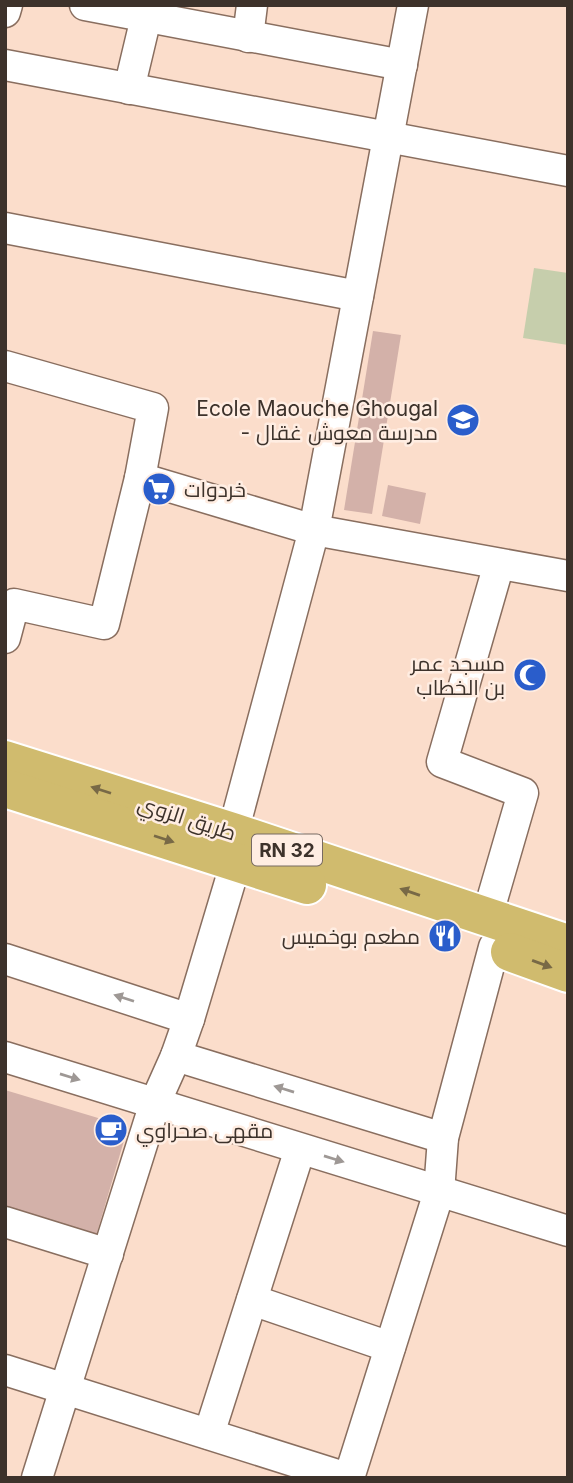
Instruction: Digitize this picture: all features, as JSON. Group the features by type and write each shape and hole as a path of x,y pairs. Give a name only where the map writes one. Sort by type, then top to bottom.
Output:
{"main road":[{"name":"طريق الزوي","path":"5,760 234,847 490,932 568,973"},
{"name":"طريق الزوي","path":"5,788 234,847"},
{"name":"طريق الزوي","path":"490,932 568,944"}],"street":[{"path":"5,12 7,5"},
{"path":"85,5 147,11 248,37 402,65"},
{"path":"248,37 252,5"},
{"path":"37,1478 155,1103 177,1056 189,1019 234,847 314,530 412,5"},
{"path":"129,89 147,11"},
{"path":"5,65 568,171"},
{"path":"5,228 358,296"},
{"path":"5,366 153,408 141,478 104,624 14,604 5,638"},
{"path":"141,478 314,530 568,576"},
{"path":"5,1370 348,1478 439,1192 443,1138 523,793 442,762 499,564"},
{"path":"5,959 189,1019"},
{"path":"5,1056 568,1231"},
{"path":"177,1056 443,1138"},
{"path":"209,1434 300,1149"},
{"path":"5,1222 108,1254"},
{"path":"252,1300 390,1347"}],"green space":[{"path":"534,268 568,273 568,345 523,338"}],"building":[{"path":"373,331 401,335 372,514 344,510"},
{"path":"388,485 426,493 420,524 382,516"},
{"path":"5,1090 128,1127 96,1236 5,1208"}],"place":[{"name":"Ecole Maouche Ghougal - مدرسة معوش غقال","path":"463,420"},
{"name":"خردوات","path":"159,489"},
{"name":"مسجد عمر بن الخطاب","path":"530,675"},
{"name":"مطعم بوخميس","path":"445,936"},
{"name":"مقهى صحراوي","path":"111,1130"}]}
